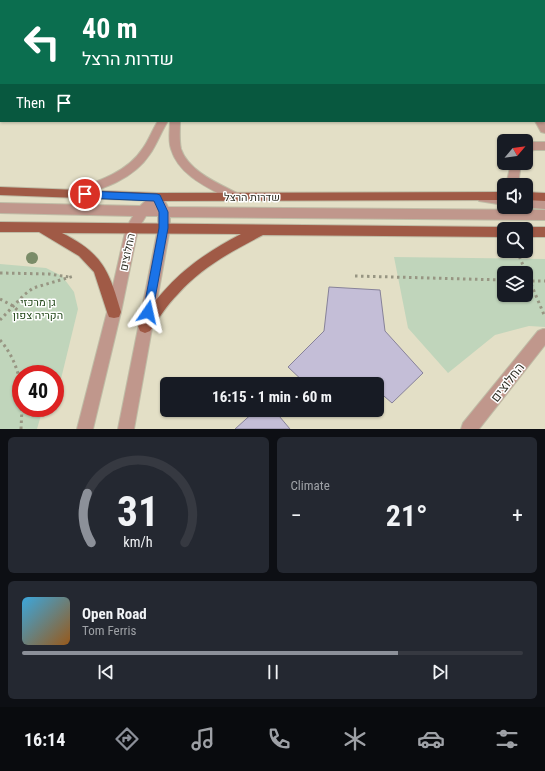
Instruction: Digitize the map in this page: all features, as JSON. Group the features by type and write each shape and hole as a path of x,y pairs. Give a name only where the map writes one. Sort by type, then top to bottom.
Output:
{"main road":[{"name":"שדרות הרצל","path":"0,191 157,197 497,196"},
{"path":"533,196 545,197"},
{"path":"0,226 40,228 497,232"},
{"path":"40,228 75,245 90,256 103,274 114,312"},
{"path":"146,326 163,301 189,274 233,244 263,229"},
{"path":"533,232 545,232"}],"street":[{"path":"72,194 111,180 131,168 147,150 162,122"},
{"path":"175,122 176,147 185,164 201,178 235,197"},
{"path":"533,146 545,146"},
{"path":"461,196 497,199"},
{"path":"126,429 164,228 164,212 157,197"},
{"name":"החלוצים","path":"85,429 114,312 132,228 142,212 157,197"},
{"path":"533,203 545,204"},
{"path":"0,208 142,212 545,215"},
{"name":"החלוצים","path":"469,429 545,336"}],"path":[{"path":"0,273 22,272 74,276 33,288 24,294 0,320"},
{"path":"355,276 497,280"},
{"path":"533,281 545,281"},
{"path":"533,292 545,317"},
{"path":"0,299 13,306 24,316"},
{"path":"0,340 15,365"},
{"path":"20,429 21,417"}],"green space":[{"path":"394,257 545,259 545,327 529,326 495,335 448,373 408,328"},
{"name":"גן מרכזי הקריה צפון","path":"0,264 46,268 62,276 74,292 78,309 64,367 64,365 12,365 12,417 40,417 37,429 0,429"}],"building":[{"path":"329,287 380,290 385,331 423,373 392,403 384,396 384,377 299,377 288,367 324,331"},
{"path":"248,417 280,417 290,429 235,429"}],"route":[{"path":"85,194 157,197 164,212 164,228 148,312"}]}
